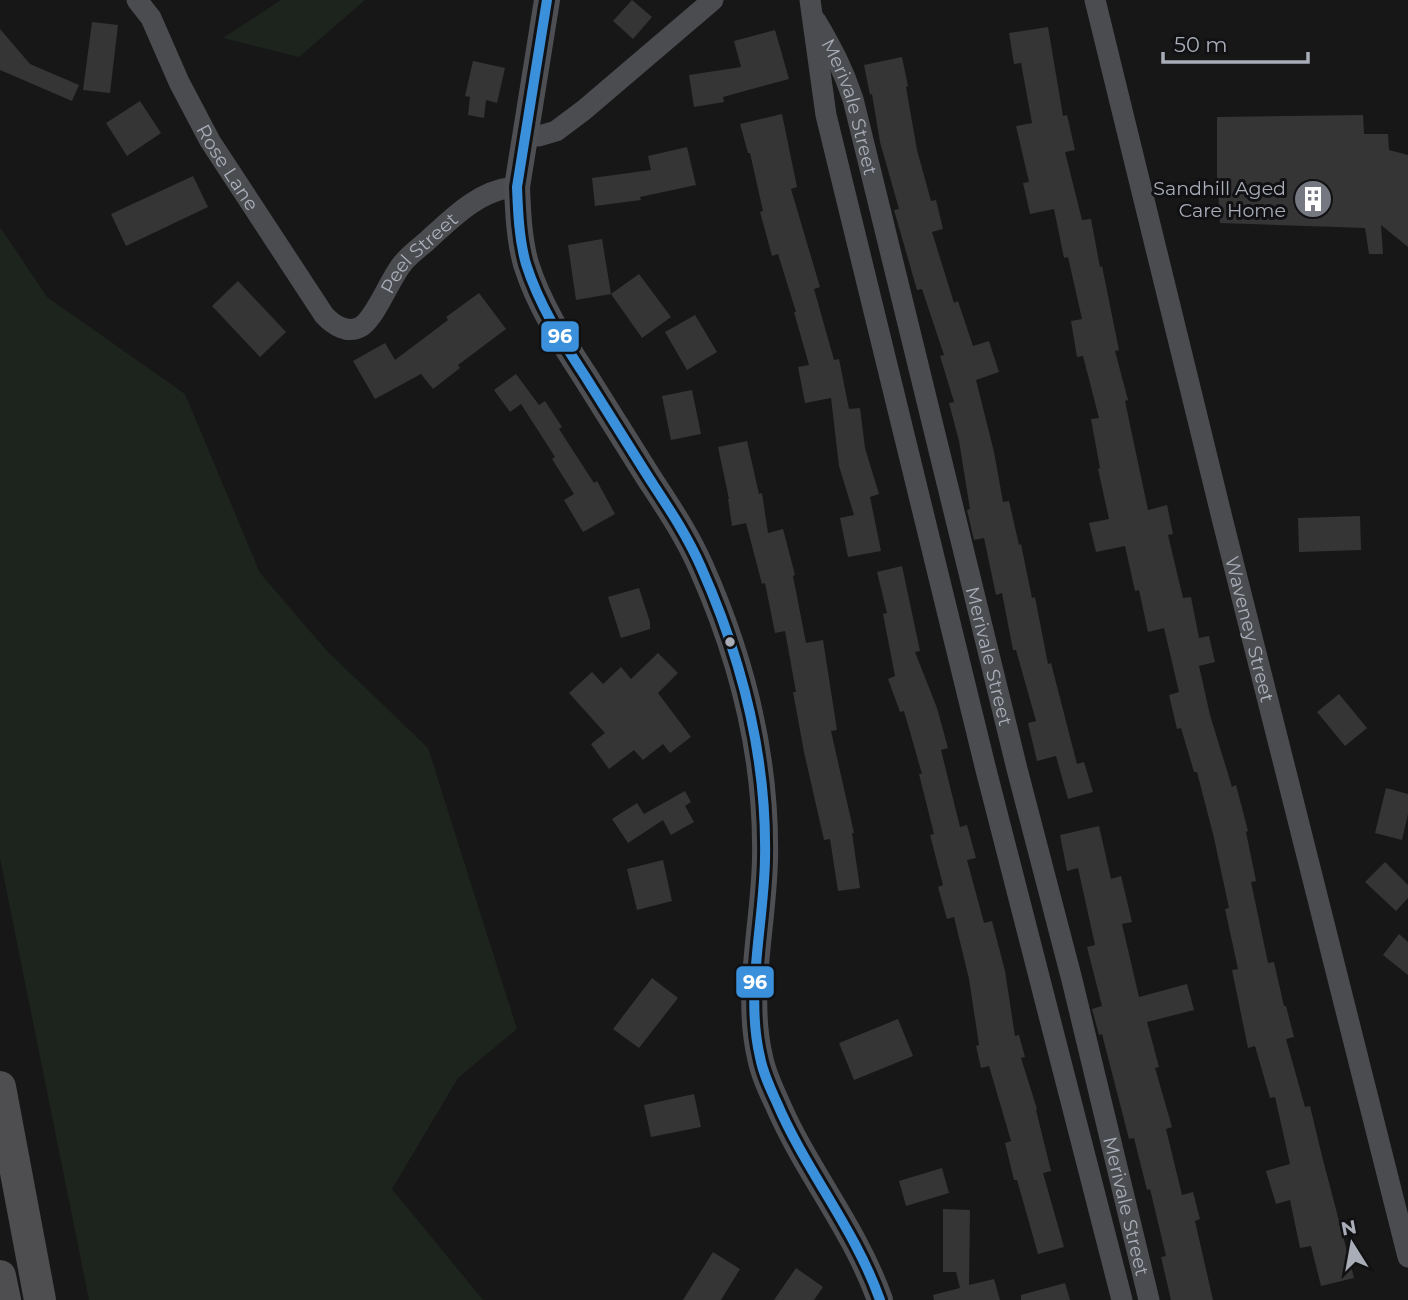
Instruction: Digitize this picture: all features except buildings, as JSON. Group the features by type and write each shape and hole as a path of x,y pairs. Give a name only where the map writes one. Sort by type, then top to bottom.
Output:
{"highway":[{"path":"0,1087 40,1300"},
{"path":"0,1276 5,1300"}],"main road":[{"path":"547,0 517,187 526,262 560,338 683,530 736,657 754,729 764,808 765,860 755,1004 760,1059 787,1127 856,1245 880,1300"}],"street":[{"name":"Rose Lane","path":"137,0 151,18 179,82 210,141 324,315 333,324"},
{"path":"525,135 547,135 556,131 713,0"},
{"name":"Waveney Street","path":"1096,0 1408,1257"},
{"name":"Merivale Street","path":"811,8 826,115 985,766 1122,1300"},
{"name":"Merivale Street","path":"811,8 836,55 853,99 1149,1300"},
{"name":"Peel Street","path":"333,324 348,330 361,326 374,312 403,262 471,204 490,192 504,187 517,187"}],"shaded area":[{"path":"281,0 365,0 299,57 223,38"},
{"path":"0,227 47,297 185,394 260,573 327,651 428,748 517,1029 458,1078 392,1189 483,1300 89,1300 0,858"}],"transit line":[{"name":"96","path":"547,0 517,187 520,235 526,264 537,294 560,336 690,544 729,637 749,710 762,784 765,821 764,883 754,1008 761,1063 789,1128 844,1224 880,1300"}],"place":[{"name":"Sandhill Aged Care Home","path":"1313,199"}]}
